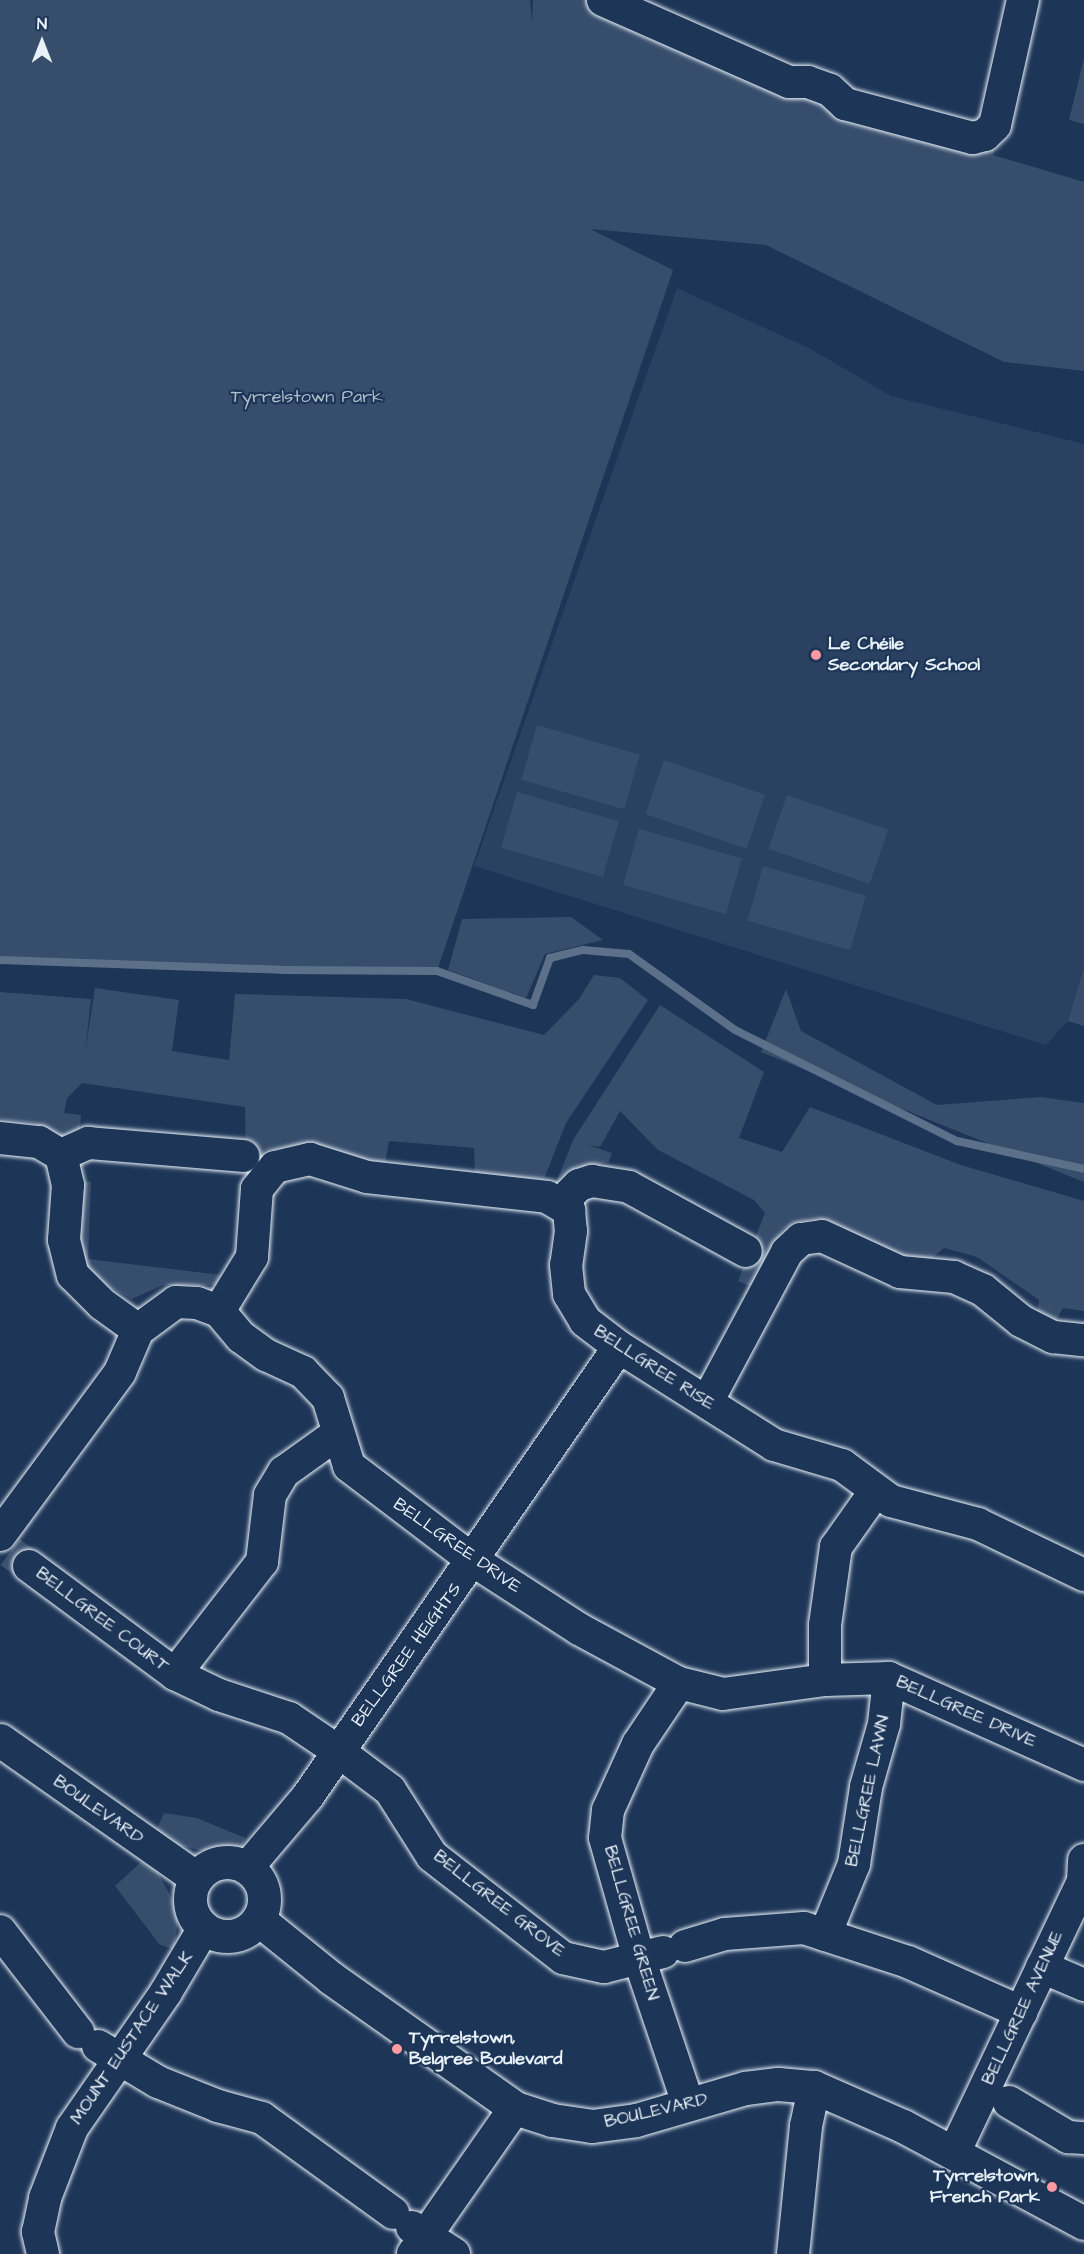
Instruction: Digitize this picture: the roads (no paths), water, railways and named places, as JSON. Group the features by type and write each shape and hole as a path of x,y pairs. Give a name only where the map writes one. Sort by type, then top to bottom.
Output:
{"street":[{"path":"603,0 789,82 808,82 830,90 845,104 973,138 985,135 995,125 1023,0"},
{"path":"0,1138 39,1142 62,1155 68,1185 64,1240 73,1275 102,1304 138,1330"},
{"path":"62,1155 88,1143 243,1156"},
{"path":"10,1550 120,1372 138,1330 176,1302 197,1303 219,1311 252,1257 257,1189 275,1167 310,1159 366,1177 547,1197 560,1204 579,1185 592,1181 629,1187 746,1251"},
{"name":"BELLGREE RISE","path":"560,1204 569,1210 571,1231 566,1265 569,1294 585,1322 619,1347 774,1445 842,1465 875,1492 891,1501 978,1524 1084,1575"},
{"path":"707,1402 787,1252 801,1239 822,1236 900,1272 954,1277 982,1290 1021,1321 1053,1337 1084,1340"},
{"name":"BELLGREE DRIVE","path":"219,1311 241,1337 266,1355 303,1372 328,1398 337,1434 349,1466 474,1561 579,1629 679,1683 723,1694 825,1680 889,1678 1084,1765"},
{"name":"BELLGREE HEIGHTS","path":"247,1868 308,1796 474,1561 619,1347"},
{"name":"BELLGREE COURT","path":"175,1674 262,1562 270,1495 284,1472 337,1434"},
{"path":"825,1680 825,1625 836,1548 875,1492"},
{"name":"BELLGREE COURT","path":"10,1550 175,1674 219,1695 289,1719 338,1751"},
{"name":"BELLGREE LAWN","path":"825,1935 855,1864 866,1786 884,1724 889,1678"},
{"name":"BELLGREE GREEN","path":"679,1683 638,1744 608,1810 605,1838 655,1954 688,2104"},
{"name":"BOULEVARD","path":"1,1743 196,1878"},
{"name":"BELLGREE GROVE","path":"338,1751 390,1790 432,1856 563,1958 604,1967 655,1954"},
{"name":"BELLGREE AVENUE","path":"954,2153 1083,1881 1084,1860"},
{"path":"219,1863 247,1868 258,1878 264,1892 258,1919 246,1931 231,1936 204,1928 190,1906 191,1890 196,1878 219,1863"},
{"name":"BOULEVARD","path":"258,1919 331,1978 515,2108 592,2126 636,2120 745,2088 778,2084 814,2087 954,2153 1084,2223"},
{"name":"MOUNT EUSTACE WALK","path":"43,2254 38,2232 45,2198 72,2128 98,2045 166,1992 204,1928"},
{"path":"655,1954 725,1934 804,1928 908,1962 1021,2012"},
{"path":"0,1931 98,2045 168,2086 218,2106 262,2118 411,2232 454,2254"},
{"path":"1042,1967 1084,1985"},
{"path":"794,2254 806,2126 814,2087"},
{"path":"1009,2102 1068,2137 1084,2138"},
{"path":"411,2232 515,2108"}],"waterway":[{"path":"0,960 282,970 437,971 533,1005 550,958 583,950 629,954 735,1030 957,1141 1084,1169"}],"tunnel":[{"path":"10,1552 29,1566"}],"place":[{"name":"Le Chéile Secondary School","path":"816,655"},
{"name":"Tyrrelstown, Belgree Boulevard","path":"397,2049"},
{"name":"Tyrrelstown, French Park","path":"1052,2187"}],"park label":[{"name":"Tyrrelstown Park","path":"307,397"}]}
